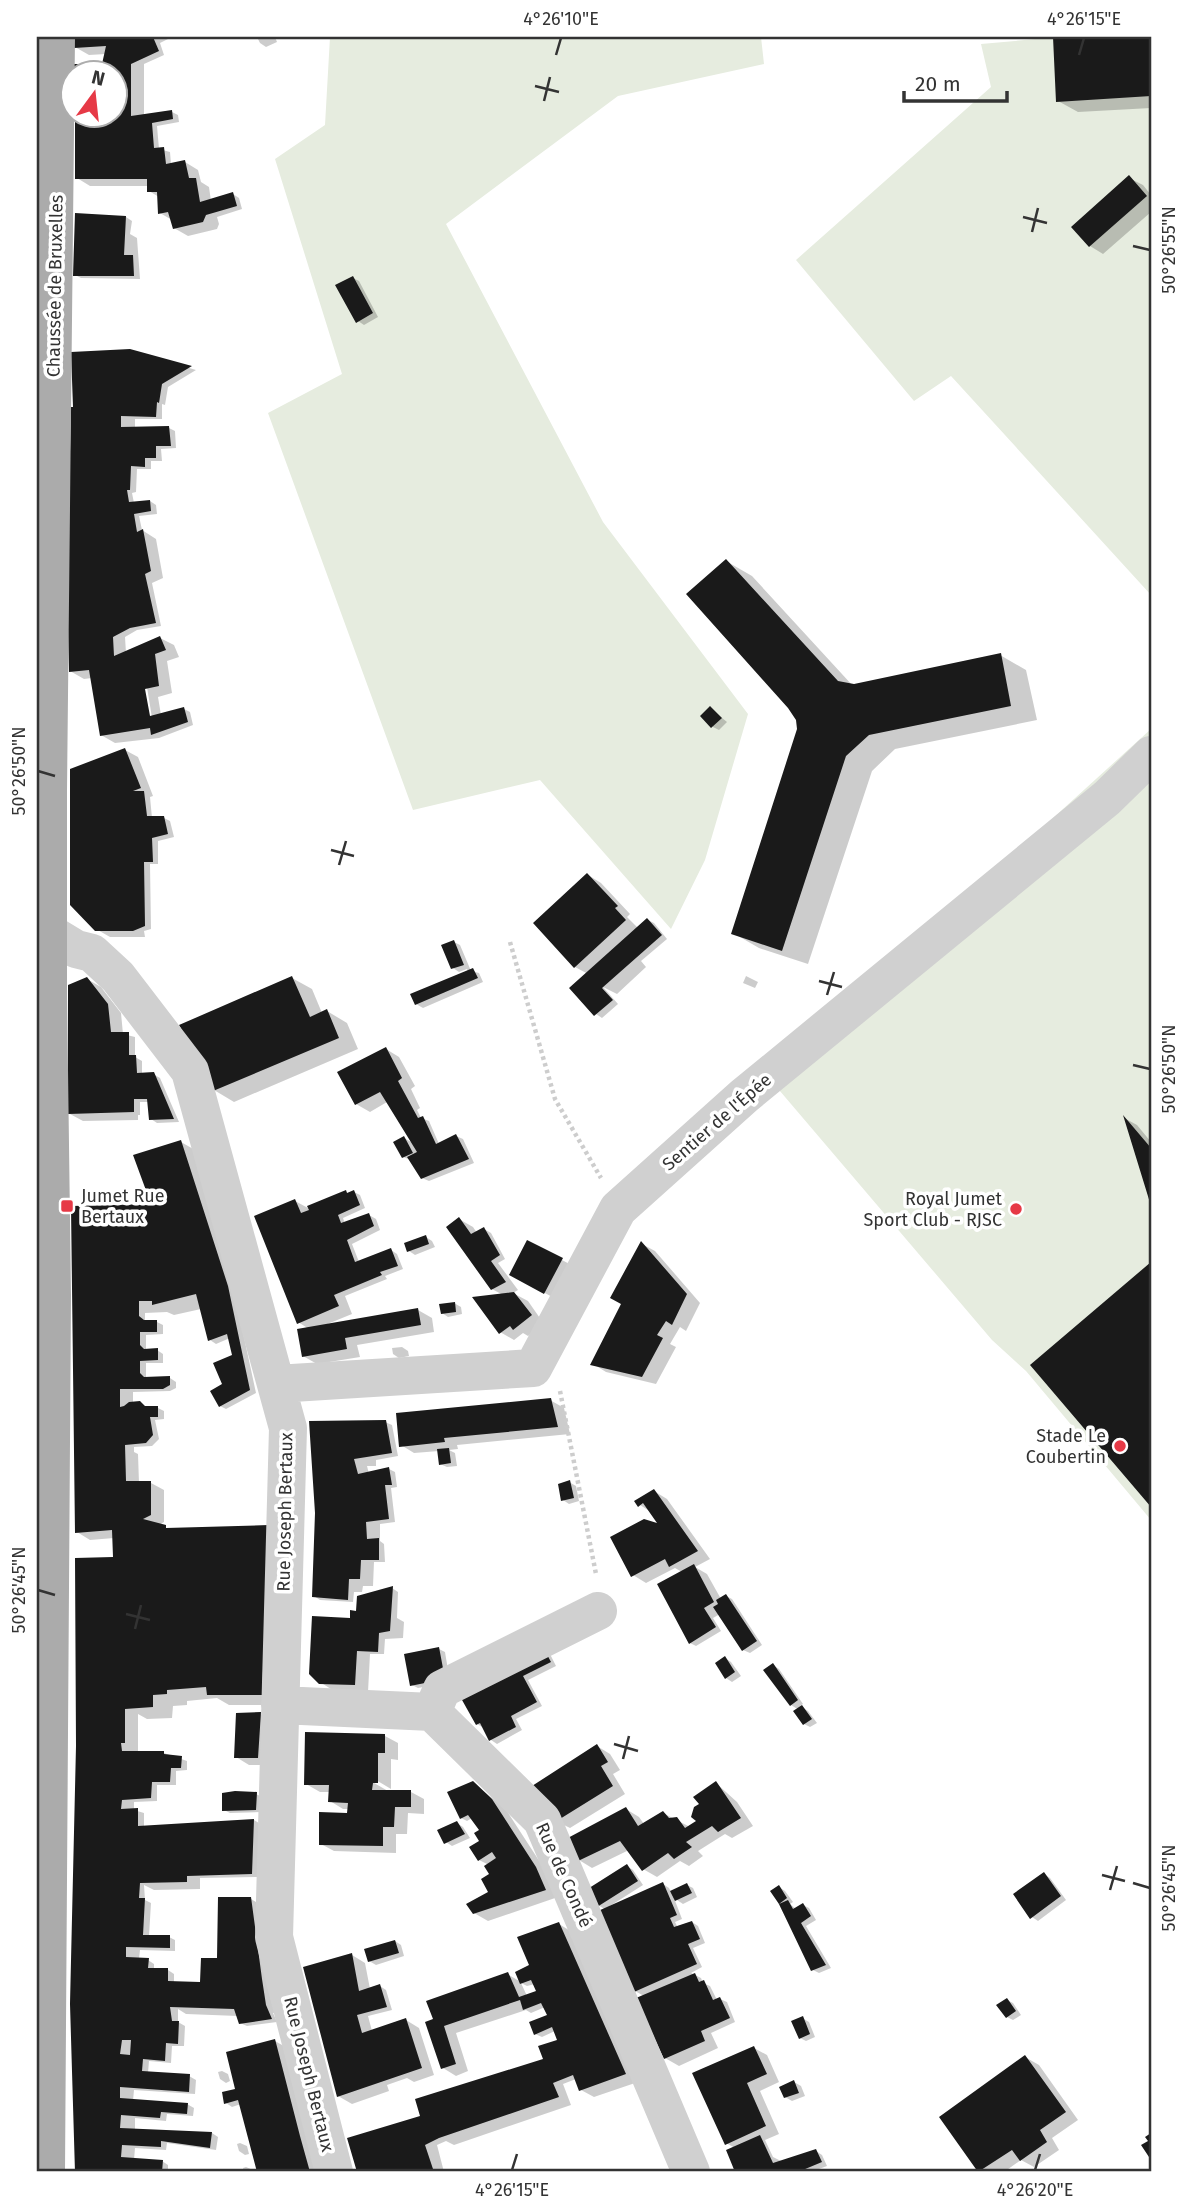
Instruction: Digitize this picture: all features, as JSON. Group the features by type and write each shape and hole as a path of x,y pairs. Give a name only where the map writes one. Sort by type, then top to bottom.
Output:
{"main road":[{"name":"Chaussée de Bruxelles","path":"46,2172 52,1309 42,931 56,37"}],"street":[{"name":"Sentier de l'Épée","path":"533,1368 618,1209 744,1096 1107,798 1151,755"},
{"name":"Rue Joseph Bertaux","path":"42,931 92,953 118,977 190,1071 288,1428 274,1937 334,2172"},
{"path":"276,1384 533,1368"},
{"path":"280,1705 432,1712 442,1689 598,1611"},
{"name":"Rue de Condé","path":"432,1712 542,1820 691,2172"}],"path":[{"path":"510,942 555,1099 618,1209"},
{"path":"533,1368 559,1388 600,1598 598,1611"}],"shaded area":[{"path":"330,37 761,37 764,64 618,96 446,224 603,522 748,714 705,860 671,929 540,780 413,810 268,413 342,374 275,159 325,125"},
{"path":"1058,37 1151,37 1151,595 951,376 914,401 796,260 991,87 981,44"},
{"name":"Royal Jumet Sport Club - RJSC","path":"1151,729 1151,1520 1026,1371 992,1340 768,1077"}],"building":[{"path":"74,37 153,37 159,51 131,64 131,116 172,110 173,119 152,123 154,148 164,147 166,164 185,160 189,178 196,178 200,202 233,192 237,206 206,215 203,222 173,229 168,212 158,214 157,192 147,192 147,179 75,179 75,130 130,130 130,60 103,60 106,46 74,48"},
{"path":"1053,37 1151,37 1151,96 1056,102"},
{"path":"1129,175 1147,196 1089,247 1071,227"},
{"path":"75,213 126,216 124,255 133,255 134,276 73,276"},
{"path":"353,276 373,313 356,323 335,285"},
{"path":"130,349 192,366 162,384 156,417 121,416 121,427 169,426 171,446 156,446 156,458 145,458 145,467 131,466 130,490 127,490 129,502 150,500 151,511 134,514 137,532 143,529 151,571 145,574 156,623 130,628 113,637 114,656 160,636 166,650 155,654 159,686 145,689 150,716 184,707 188,722 151,735 150,728 100,736 89,670 69,672 67,586 73,407 71,352"},
{"path":"726,559 838,681 854,684 1001,653 1011,706 869,735 846,756 782,951 731,934 797,729 796,720 788,708 686,594"},
{"path":"710,706 722,718 711,728 700,716"},
{"path":"125,748 141,788 133,791 144,791 147,816 164,816 168,834 152,838 153,862 144,862 145,926 133,931 95,931 70,905 70,769"},
{"path":"587,873 618,906 615,908 626,920 574,968 533,923"},
{"path":"647,918 662,935 602,988 613,1000 594,1016 569,988"},
{"path":"454,940 464,965 451,969 441,945"},
{"path":"473,968 478,978 415,1005 410,994"},
{"path":"292,976 310,1017 327,1009 339,1038 213,1091 179,1025"},
{"path":"87,977 108,1004 111,1032 129,1032 129,1055 136,1055 137,1073 154,1072 174,1119 149,1120 147,1099 134,1099 134,1112 68,1114 68,985"},
{"path":"386,1047 402,1078 398,1081 418,1118 423,1116 436,1144 456,1134 469,1159 421,1179 407,1157 417,1152 380,1092 355,1105 337,1072"},
{"path":"1123,1115 1151,1148 1151,1206"},
{"path":"404,1136 413,1153 402,1158 393,1142"},
{"path":"181,1140 228,1286 250,1390 219,1407 210,1391 222,1384 213,1363 232,1355 227,1334 208,1341 196,1294 152,1305 152,1301 139,1301 139,1316 144,1320 157,1320 157,1332 140,1332 140,1345 144,1349 158,1348 158,1360 140,1361 140,1373 144,1377 170,1376 170,1385 163,1389 120,1389 120,1407 129,1402 140,1401 145,1406 158,1406 158,1417 150,1417 153,1435 146,1443 125,1445 126,1481 151,1481 151,1515 143,1519 166,1525 166,1528 269,1525 262,1695 207,1695 206,1687 167,1690 167,1694 153,1695 153,1707 125,1709 125,1743 121,1743 122,1751 164,1751 164,1754 182,1756 181,1768 171,1768 170,1782 152,1782 151,1798 122,1800 121,1809 138,1808 138,1826 254,1819 252,1874 187,1876 187,1882 140,1883 139,1898 145,1898 143,1935 170,1935 170,1948 126,1947 126,1957 149,1958 148,1968 168,1968 168,1981 200,1982 201,1958 217,1958 218,1897 251,1897 266,2005 272,2019 239,2024 234,2009 170,2007 172,2021 179,2021 178,2044 166,2043 165,2061 143,2059 142,2071 190,2074 189,2092 120,2087 120,2098 188,2103 187,2114 161,2112 160,2118 121,2115 120,2128 212,2132 210,2148 161,2141 161,2147 122,2145 121,2157 163,2160 162,2172 75,2172 70,2004 76,1746 75,1558 113,1557 112,1530 75,1533 71,1206 151,1204 133,1155","holes":["122,2040 131,2040 130,2055 120,2054"]},
{"path":"346,1190 347,1193 354,1190 360,1205 338,1215 341,1223 369,1213 374,1226 347,1240 355,1262 391,1248 398,1266 334,1295 339,1306 297,1324 254,1216 295,1199 301,1213 309,1210 307,1206"},
{"path":"459,1217 471,1234 484,1227 500,1255 491,1261 506,1282 491,1290 446,1227"},
{"path":"426,1235 429,1244 407,1252 404,1243"},
{"path":"527,1240 563,1258 544,1294 509,1275"},
{"path":"641,1241 687,1294 672,1325 666,1321 657,1335 663,1338 642,1377 590,1365 621,1304 610,1298"},
{"name":"Stade Le Coubertin","path":"1151,1262 1151,1507 1030,1365"},
{"path":"514,1292 532,1315 513,1330 510,1326 499,1334 472,1297"},
{"path":"455,1302 456,1312 441,1314 439,1304"},
{"path":"418,1308 421,1325 345,1338 347,1349 302,1357 297,1329"},
{"path":"551,1398 558,1427 444,1438 445,1442 399,1447 396,1413"},
{"path":"386,1420 392,1453 354,1459 358,1474 389,1467 392,1485 385,1485 389,1519 366,1522 367,1539 379,1538 379,1560 361,1560 360,1579 349,1579 348,1600 312,1597 315,1513 309,1421"},
{"path":"449,1448 451,1463 439,1465 437,1449"},
{"path":"570,1480 574,1498 561,1501 558,1484"},
{"path":"654,1489 698,1551 669,1567 665,1559 631,1577 610,1537 644,1519 657,1523 643,1503 638,1507 634,1501"},
{"path":"694,1564 714,1602 704,1608 716,1627 689,1644 657,1584"},
{"path":"393,1586 390,1631 379,1633 378,1652 357,1651 355,1685 319,1684 309,1674 312,1616 350,1618 350,1610 356,1611 357,1596"},
{"path":"726,1594 757,1641 742,1651 713,1607 718,1604 716,1600"},
{"path":"439,1647 445,1679 410,1686 404,1654"},
{"path":"543,1647 551,1662 523,1676 537,1702 511,1716 516,1727 489,1741 480,1723 476,1725 457,1691"},
{"path":"725,1656 735,1672 725,1679 715,1663"},
{"path":"773,1663 798,1700 790,1706 763,1670"},
{"path":"802,1705 812,1719 803,1725 793,1711"},
{"path":"261,1712 258,1758 234,1758 236,1713"},
{"path":"305,1732 385,1734 385,1753 378,1753 378,1783 373,1783 372,1790 411,1790 411,1807 395,1807 394,1827 383,1827 383,1846 319,1845 319,1812 347,1813 348,1803 328,1802 329,1785 304,1785"},
{"path":"597,1744 608,1762 601,1766 613,1786 555,1822 532,1786"},
{"path":"473,1781 492,1799 536,1867 546,1890 473,1914 466,1904 488,1892 481,1879 489,1874 484,1866 496,1858 492,1852 478,1861 469,1847 479,1841 474,1833 479,1830 468,1815 460,1819 447,1792"},
{"path":"716,1781 741,1818 718,1832 712,1826 686,1842 692,1847 674,1859 668,1853 642,1871 620,1841 578,1861 564,1840 626,1807 638,1826 663,1811 669,1818 677,1817 685,1828 696,1821 691,1817 694,1807 699,1804 693,1797"},
{"path":"257,1792 256,1810 222,1811 222,1793"},
{"path":"457,1821 465,1834 444,1844 437,1830"},
{"path":"627,1864 638,1881 597,1907 586,1890"},
{"path":"1044,1872 1061,1896 1030,1919 1013,1894"},
{"path":"663,1882 677,1915 670,1918 674,1927 692,1921 700,1939 688,1944 697,1964 634,1992 598,1911"},
{"path":"687,1883 692,1893 675,1901 670,1891"},
{"path":"779,1885 787,1898 779,1904 770,1891"},
{"path":"788,1900 793,1909 803,1903 811,1916 801,1923 826,1965 811,1971 779,1904"},
{"path":"559,1922 626,2074 579,2091 573,2075 553,2083 559,2097 425,2145 434,2172 357,2172 347,2138 420,2116 415,2099 543,2059 538,2046 557,2040 552,2027 534,2035 529,2022 547,2015 541,2003 523,2010 520,2000 444,2026 456,2064 441,2069 425,2022 433,2019 426,2001 508,1972 519,1997 536,1991 531,1980 520,1984 515,1972 529,1965 517,1937"},
{"path":"395,1940 399,1953 368,1962 364,1949"},
{"path":"352,1953 359,1991 380,1984 387,2007 357,2015 362,2033 406,2018 422,2068 337,2097 303,1967"},
{"path":"695,1973 699,1982 704,1980 713,2000 720,1997 730,2018 701,2031 705,2041 664,2059 636,1998"},
{"path":"1007,1998 1016,2011 1006,2018 996,2005"},
{"path":"803,2016 810,2034 799,2039 791,2021"},
{"path":"275,2039 310,2172 257,2172 238,2100 224,2104 222,2092 235,2089 226,2052"},
{"path":"754,2046 767,2074 747,2083 766,2126 725,2145 692,2073"},
{"path":"1025,2055 1066,2112 1040,2130 1047,2142 1020,2161 1012,2150 978,2172 939,2117"},
{"path":"794,2080 799,2093 784,2098 779,2087"},
{"path":"1151,2133 1151,2160 1141,2145 1148,2141 1145,2137"},
{"path":"760,2135 773,2163 816,2149 822,2162 798,2172 735,2172 726,2150"}],"tram line":[{"path":"37,390 38,37"}],"place":[{"name":"Jumet Rue Bertaux","path":"67,1206"},
{"name":"Royal Jumet Sport Club - RJSC","path":"1016,1209"},
{"name":"Stade Le Coubertin","path":"1120,1446"}]}
